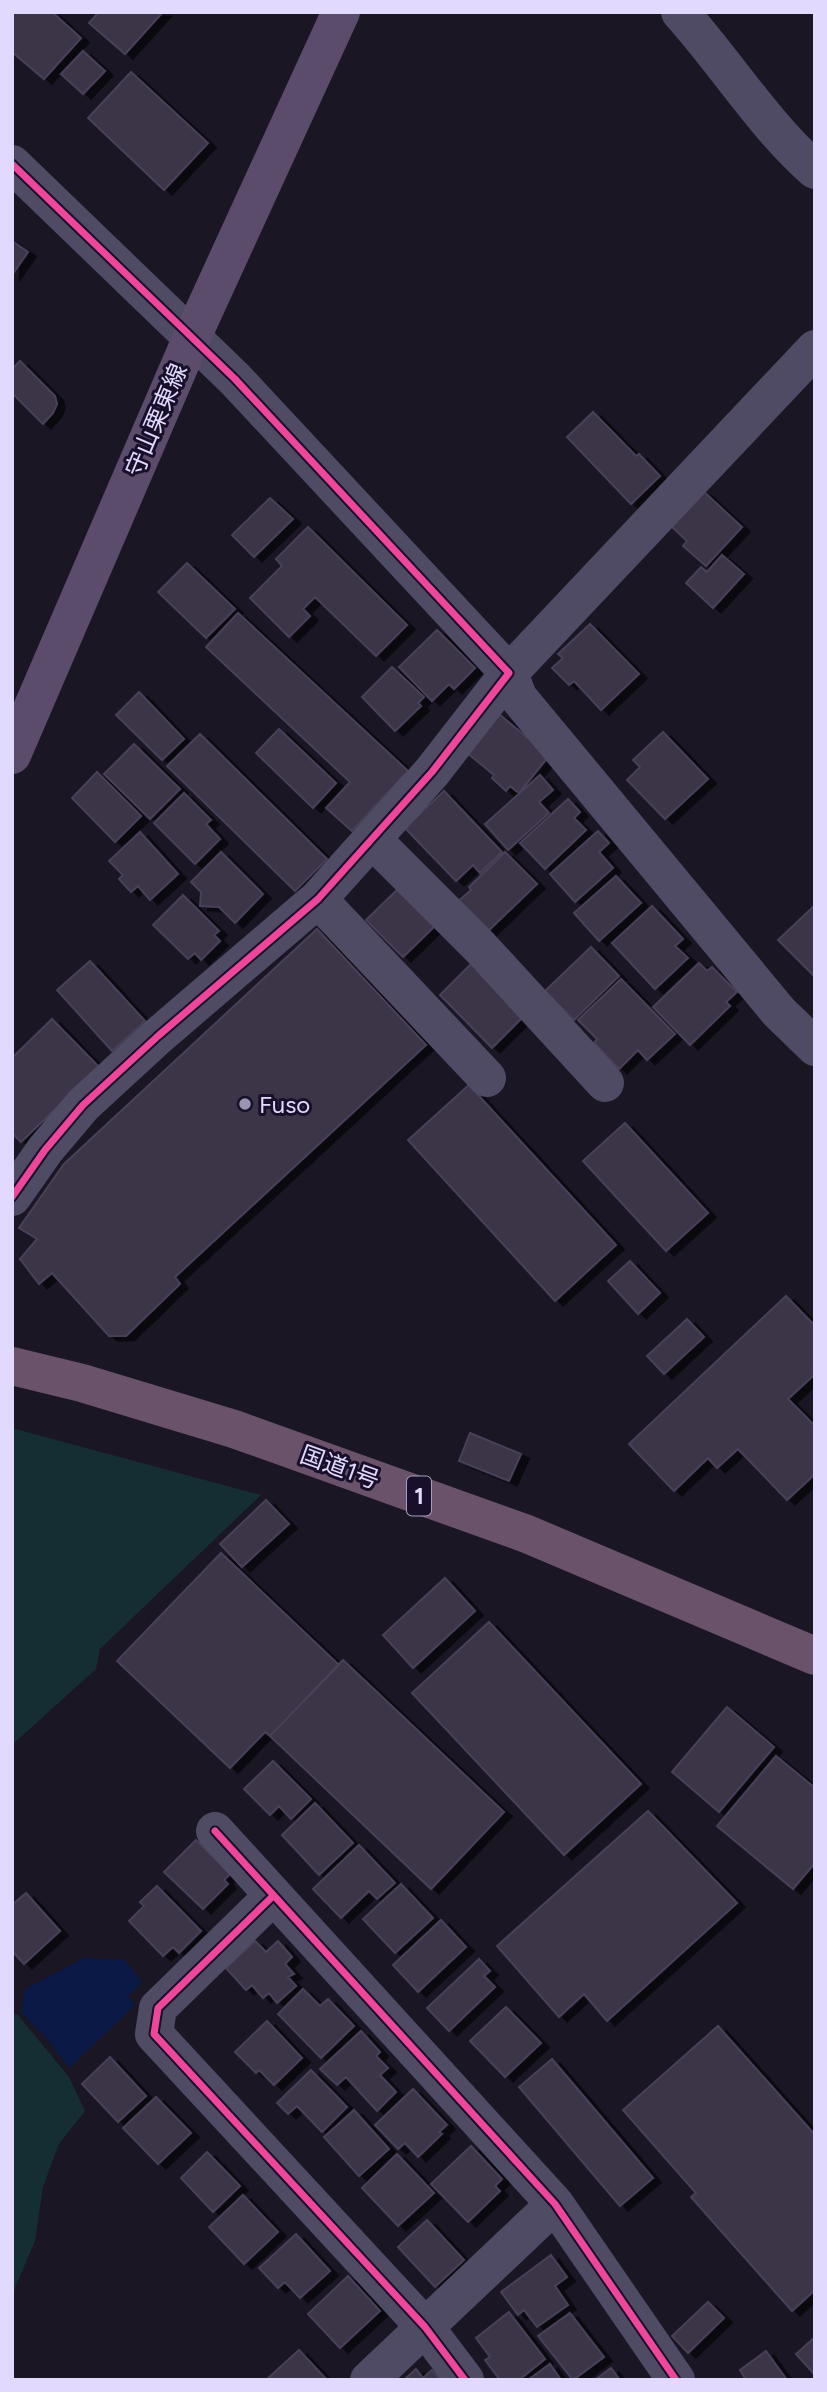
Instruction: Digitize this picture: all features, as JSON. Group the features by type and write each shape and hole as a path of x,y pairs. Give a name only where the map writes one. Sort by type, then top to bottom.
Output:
{"highway":[{"name":"国道1号","path":"12,1366 82,1383 234,1429 527,1534 815,1656"}],"main road":[{"name":"守山栗東線","path":"12,755 192,337 341,12"}],"street":[{"path":"680,12 754,104 801,158 815,170"},
{"path":"12,164 235,379 509,673 518,697 779,1012 815,1047"},
{"path":"12,1197 45,1150 83,1105 158,1036 318,899 432,772 509,673 815,349"},
{"path":"373,840 481,948 605,1083"},
{"path":"318,899 487,1079"},
{"path":"215,1831 555,2204 676,2380"},
{"path":"273,1896 158,2008 154,2034 425,2327 465,2380"},
{"path":"369,2380 555,2204"}],"green space":[{"path":"12,1428 261,1495 100,1649 96,1669 12,1745"},
{"path":"12,2013 18,2015 69,2077 85,2111 59,2144 43,2187 35,2241 12,2300"}],"water":[{"path":"84,1958 125,1960 142,1982 128,1996 135,2005 69,2068 49,2041 22,2013 25,1989"}],"building":[{"path":"12,12 52,12 81,38 44,79 12,52"},
{"path":"99,12 163,12 125,54 89,23"},
{"path":"83,51 105,71 83,94 61,74"},
{"path":"131,72 208,143 164,190 88,118"},
{"path":"12,241 28,252 12,275"},
{"path":"20,361 55,396 57,404 43,424 12,393 12,369"},
{"path":"593,412 636,456 639,454 660,476 631,504 567,437"},
{"path":"703,491 742,527 706,566 683,546 687,541 671,526"},
{"path":"270,498 293,519 254,557 232,535"},
{"path":"308,527 407,625 376,656 315,597 303,609 310,616 289,637 250,598 282,566 276,559"},
{"path":"722,555 744,574 713,608 686,583 701,567 707,572"},
{"path":"187,563 235,609 206,638 158,592"},
{"path":"238,613 408,771 352,831 326,808 350,782 206,647"},
{"path":"590,624 639,674 601,710 574,681 569,685 552,668 563,658 558,654"},
{"path":"437,630 475,668 454,689 449,684 432,701 399,667"},
{"path":"392,667 424,697 418,703 421,706 395,731 362,697"},
{"path":"139,692 184,739 162,760 116,715"},
{"path":"499,714 549,756 519,793 510,786 506,791 492,778 494,775 466,752"},
{"path":"279,729 336,783 313,808 256,753"},
{"path":"663,732 708,779 665,819 627,780 640,767 633,760"},
{"path":"200,734 327,859 295,891 167,766"},
{"path":"134,744 180,789 150,819 104,774"},
{"path":"97,772 141,816 115,842 72,798"},
{"path":"540,775 553,790 539,802 549,813 508,850 485,824"},
{"path":"444,791 502,852 480,873 473,865 456,881 405,828"},
{"path":"184,793 211,820 206,824 220,839 195,864 154,823"},
{"path":"568,799 580,812 574,818 586,830 545,869 520,843"},
{"path":"598,831 609,843 599,852 613,868 575,902 550,874"},
{"path":"140,832 178,874 150,900 138,886 131,892 119,879 123,875 109,861"},
{"path":"221,852 263,894 235,923 219,907 200,906 201,892 191,882"},
{"path":"505,852 537,884 484,935 455,904"},
{"path":"616,876 641,903 599,941 574,913"},
{"path":"399,888 436,925 403,957 366,920"},
{"path":"183,895 219,931 214,935 220,941 201,960 195,953 188,959 153,925"},
{"path":"815,905 815,977 778,940"},
{"path":"652,906 683,939 675,946 688,958 655,989 612,943"},
{"name":"Fuso","path":"317,929 426,1045 175,1277 180,1284 126,1336 109,1336 52,1273 39,1284 20,1259 37,1239 19,1228 64,1164"},
{"path":"591,947 619,976 574,1020 545,991"},
{"path":"90,961 145,1021 112,1051 57,990"},
{"path":"473,962 525,1015 492,1048 440,995"},
{"path":"699,963 707,971 712,967 737,992 726,1002 730,1006 690,1045 653,1007"},
{"path":"621,979 675,1034 647,1060 638,1050 619,1069 594,1043 597,1039 578,1020"},
{"path":"52,1019 99,1067 21,1142 12,1133 12,1058"},
{"path":"469,1085 616,1245 555,1301 408,1140"},
{"path":"625,1123 708,1213 666,1251 583,1161"},
{"path":"630,1261 660,1293 638,1314 608,1281"},
{"path":"786,1296 815,1326 815,1374 788,1399 815,1426 815,1474 787,1500 738,1449 717,1468 708,1458 674,1491 629,1444"},
{"path":"687,1319 704,1337 664,1374 647,1356"},
{"path":"470,1433 521,1454 509,1481 459,1461"},
{"path":"266,1500 289,1524 242,1567 220,1544"},
{"path":"221,1553 339,1665 270,1736 265,1732 230,1768 117,1661"},
{"path":"445,1578 475,1611 413,1668 383,1635"},
{"path":"489,1622 641,1784 564,1855 412,1693"},
{"path":"343,1660 504,1812 431,1889 270,1736"},
{"path":"727,1707 774,1747 719,1812 672,1772"},
{"path":"776,1756 815,1788 815,1863 793,1889 717,1826"},
{"path":"273,1761 311,1799 291,1819 279,1806 270,1815 244,1789"},
{"path":"315,1803 353,1843 319,1875 282,1835"},
{"path":"648,1811 737,1903 607,2021 584,1994 559,2017 497,1946"},
{"path":"196,1840 230,1874 224,1880 228,1884 203,1909 164,1872"},
{"path":"359,1845 395,1883 377,1899 369,1891 341,1918 313,1889"},
{"path":"401,1884 433,1918 395,1953 363,1919"},
{"path":"157,1886 201,1931 179,1953 173,1947 163,1956 129,1921 144,1906 140,1902"},
{"path":"26,1893 60,1931 24,1964 12,1951 12,1905"},
{"path":"441,1920 466,1947 418,1992 393,1965"},
{"path":"255,1941 266,1952 278,1941 292,1957 285,1964 294,1974 288,1977 296,1986 277,2003 269,1993 263,1998 252,1985 246,1990 226,1968"},
{"path":"479,1959 490,1971 484,1976 495,1987 449,2031 427,2008"},
{"path":"303,1989 320,2006 328,1999 354,2026 321,2058 278,2014"},
{"path":"506,2007 541,2043 505,2077 470,2041"},
{"path":"267,2021 302,2058 274,2085 259,2070 256,2073 235,2052"},
{"path":"718,2026 815,2135 815,2290 792,2311 691,2197 696,2193 623,2110"},
{"path":"361,2031 380,2052 376,2056 388,2068 380,2075 396,2092 377,2111 346,2077 337,2085 320,2069"},
{"path":"110,2057 146,2096 118,2122 82,2084"},
{"path":"552,2059 653,2178 620,2206 519,2087"},
{"path":"311,2070 347,2107 322,2132 297,2106 288,2114 277,2103"},
{"path":"413,2089 447,2125 439,2132 442,2134 418,2157 405,2143 398,2149 375,2125"},
{"path":"156,2097 191,2133 158,2164 123,2128"},
{"path":"354,2110 389,2149 359,2176 324,2137"},
{"path":"471,2146 502,2179 495,2186 500,2191 468,2222 431,2184"},
{"path":"207,2152 240,2186 213,2212 181,2178"},
{"path":"397,2154 434,2193 398,2226 362,2188"},
{"path":"243,2195 278,2232 244,2264 209,2227"},
{"path":"427,2220 464,2260 435,2287 398,2247"},
{"path":"296,2234 330,2271 300,2298 285,2282 278,2288 259,2268"},
{"path":"551,2255 567,2277 555,2286 568,2305 537,2327 524,2310 518,2315 501,2292"},
{"path":"348,2276 380,2311 340,2348 308,2314"},
{"path":"708,2302 724,2318 688,2353 672,2336"},
{"path":"509,2312 545,2359 519,2380 500,2380 485,2360 490,2357 476,2338"},
{"path":"570,2313 604,2357 573,2380 538,2336"},
{"path":"815,2337 815,2375 796,2354"},
{"path":"299,2350 327,2380 266,2380"},
{"path":"766,2351 787,2380 746,2380 740,2370"},
{"path":"550,2364 561,2380 528,2380"},
{"path":"611,2368 620,2380 595,2380"},
{"path":"416,2369 423,2378 432,2370 441,2380 404,2380"}],"cycle path":[{"path":"12,164 235,379 509,673 432,772 318,899 158,1036 83,1105 45,1150 12,1197"},
{"path":"215,1831 555,2204 676,2380"},
{"path":"273,1896 158,2008 154,2034 425,2327 465,2380"}],"place":[{"name":"Fuso","path":"245,1104"}]}
